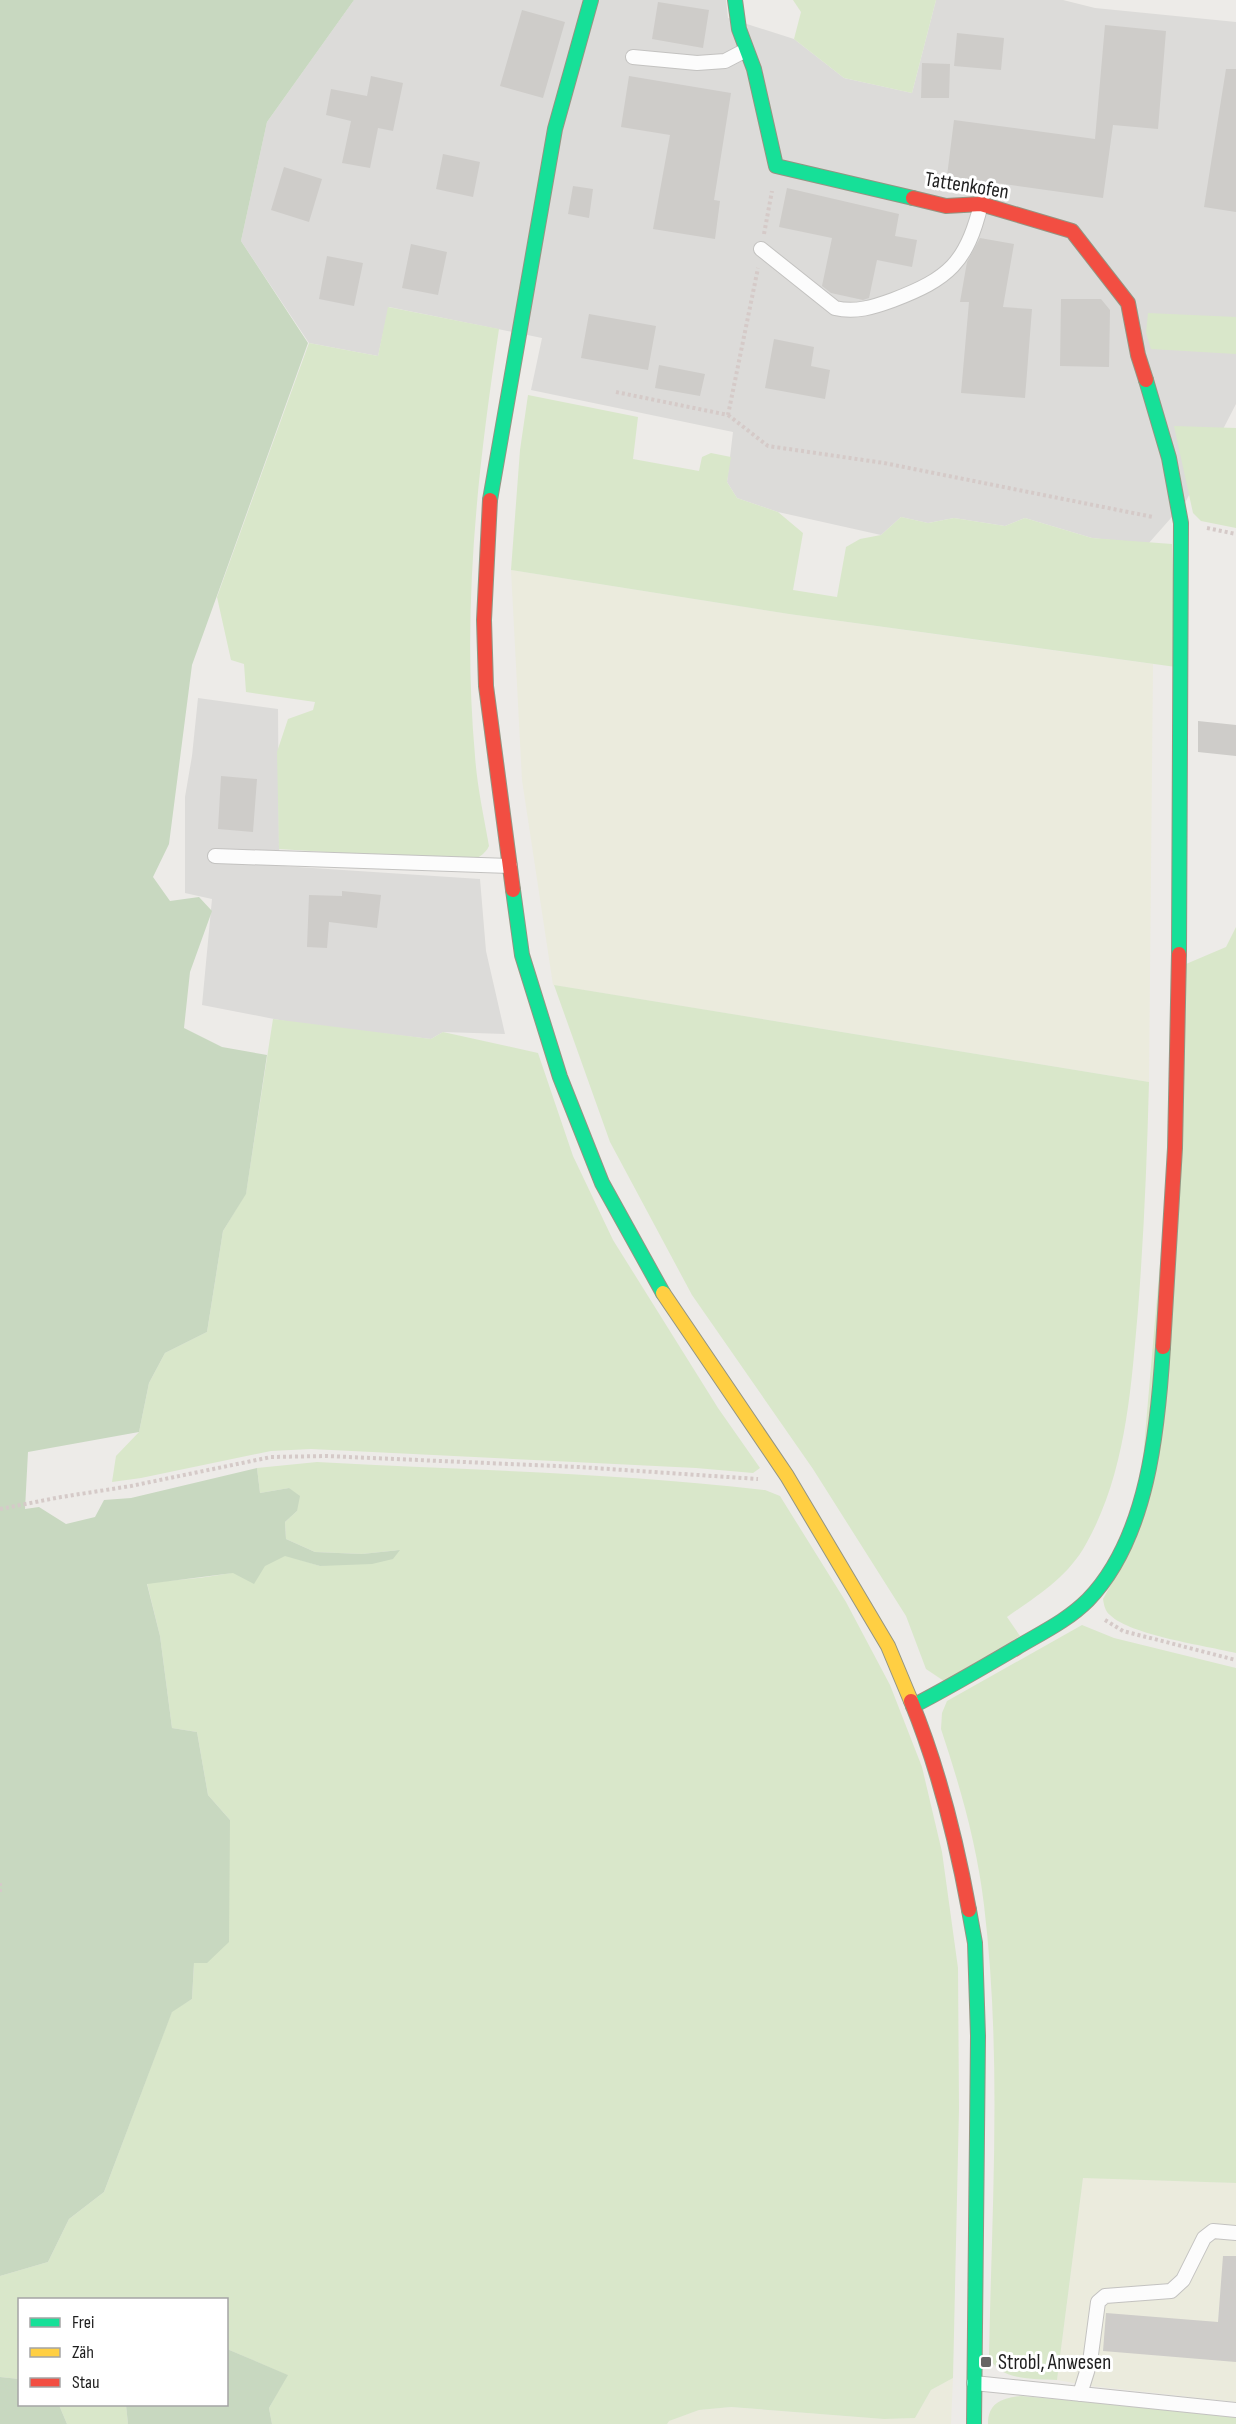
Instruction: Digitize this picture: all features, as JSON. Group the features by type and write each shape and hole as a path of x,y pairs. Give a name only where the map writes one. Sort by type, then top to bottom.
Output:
{"main road":[{"path":"591,0 555,129 491,491 484,620 486,686 522,955 560,1077 602,1182 670,1305 787,1476 888,1646 935,1767 955,1835 975,1943 978,2036 974,2424"},
{"path":"735,0 739,28 754,69 776,166"},
{"name":"Tattenkofen","path":"776,166 946,206 981,204 1072,231 1128,303 1138,355 1169,458 1181,523 1175,1195 1165,1328 1148,1470 1139,1509 1113,1565 1081,1606 1058,1623 943,1691 913,1706"}],"lane":[{"path":"633,57 696,63 725,61 746,50"},
{"path":"761,249 835,308 844,310 870,308 926,288 954,265 974,231 981,204"},
{"path":"215,856 510,866"},
{"path":"1080,2394 1090,2362 1098,2302 1105,2296 1171,2291 1183,2280 1204,2238 1213,2231 1236,2233"},
{"path":"974,2383 1236,2409"}],"path":[{"path":"728,415 776,166"},
{"path":"616,392 728,415 768,446 884,463 1181,523"},
{"path":"0,1509 131,1486 271,1457 326,1456 579,1467 755,1480 787,1476"},
{"path":"1081,1606 1123,1631 1236,1660"},
{"path":"0,1883 0,1894"}],"shaded area":[{"path":"354,0 726,0 728,18 794,39 844,78 912,93 936,0 1063,0 1095,8 1236,22 1236,404 1186,501 1148,544 1092,538 1025,518 1005,526 954,518 928,523 901,517 881,535 778,512 737,498 727,482 733,432 531,390 542,338 389,307 378,356 309,343 241,241 267,122"},
{"path":"511,570 789,614 1153,664 1149,1082 553,985 522,780"},
{"path":"198,698 278,709 279,848 282,866 480,879 486,951 505,1034 443,1032 431,1039 300,1024 202,1005 212,899 185,893 185,797"},
{"path":"1083,2177 1236,2183 1236,2402 1090,2386 1057,2380"},
{"path":"953,2378 951,2424 667,2424 668,2421 699,2410 731,2407 884,2419 915,2418 931,2390"}],"green space":[{"path":"0,0 354,0 267,122 241,241 308,343 192,665 169,844 153,877 170,901 199,897 212,911 190,972 184,1028 222,1047 267,1055 246,1194 223,1231 207,1332 165,1353 149,1383 139,1432 28,1452 25,1509 39,1507 66,1524 95,1517 104,1500 131,1498 257,1468 260,1493 289,1488 300,1496 297,1511 285,1522 286,1539 315,1552 362,1554 400,1550 393,1559 372,1564 320,1566 285,1556 265,1566 254,1584 233,1573 147,1584 160,1636 172,1728 197,1732 208,1795 230,1820 229,1942 207,1963 194,1963 192,1999 172,2012 104,2192 69,2219 48,2262 0,2276"},
{"path":"793,0 936,0 912,93 844,78 794,39 801,12"},
{"path":"388,307 499,329 478,489 471,595 471,702 479,790 489,846 480,856 468,861 279,849 277,752 288,719 313,710 315,702 246,692 244,664 231,660 217,597 309,343 378,356"},
{"path":"1148,313 1236,317 1236,354 1151,349 1146,333"},
{"path":"528,395 638,417 633,459 699,471 702,457 711,453 731,457 727,482 737,498 778,512 803,533 793,590 837,597 846,547 860,539 881,535 901,517 928,523 954,518 1005,526 1025,518 1092,538 1172,544 1176,667 789,614 511,570 520,450"},
{"path":"1174,426 1236,428 1236,528 1201,521 1193,513"},
{"path":"1236,927 1236,1653 1170,1639 1134,1628 1108,1613 1103,1599 1136,1539 1186,964 1226,947"},
{"path":"554,985 1149,1082 1138,1310 1129,1400 1118,1460 1099,1517 1079,1556 1051,1585 1007,1617 1020,1636 944,1681 926,1669 906,1616 813,1469 692,1295 610,1142"},
{"path":"273,1019 431,1039 443,1032 538,1053 573,1156 613,1240 718,1408 760,1468 753,1473 696,1468 311,1449 271,1451 112,1482 116,1456 139,1432 149,1383 165,1353 207,1332 223,1231 246,1193"},
{"path":"317,1462 541,1473 709,1484 765,1490 780,1496 846,1602 890,1685 922,1767 942,1852 958,1968 959,2108 953,2378 931,2390 915,2418 884,2419 731,2407 699,2410 669,2421 667,2424 272,2424 269,2408 287,2375 228,2349 228,2298 18,2298 18,2379 0,2377 0,2276 48,2262 69,2219 104,2192 172,2011 192,1999 194,1963 230,1820 208,1795 197,1732 172,1728 160,1636 147,1583 235,1572 285,1555 320,1566 400,1550 362,1554 315,1552 286,1539 285,1522 297,1511 289,1488 260,1493 257,1468"},
{"path":"1082,1625 1114,1638 1236,1668 1236,2183 1083,2178 1057,2380 1017,2377 1008,2374 999,2370 989,2355 994,2130 990,1961 977,1860 961,1794 941,1729 942,1713 947,1701"},
{"path":"228,2349 288,2375 269,2408 272,2424 128,2424 126,2406 228,2406"},
{"path":"0,2377 18,2379 18,2406 59,2406 67,2424 0,2424"},
{"path":"1021,2396 1236,2415 1236,2424 988,2424 993,2406 1002,2400"},
{"path":"59,2406 126,2406 128,2424 67,2424"}],"building":[{"path":"658,2 709,10 703,48 652,39"},
{"path":"522,10 565,22 543,98 500,86"},
{"path":"1105,25 1166,31 1158,129 1113,125 1103,198 947,176 954,120 1095,139"},
{"path":"957,33 1004,38 1001,70 954,66"},
{"path":"922,63 950,64 949,98 921,98"},
{"path":"1226,69 1236,69 1236,212 1204,207"},
{"path":"371,76 403,83 393,131 378,128 370,168 342,163 351,121 326,115 331,89 367,96"},
{"path":"629,76 731,93 714,200 720,201 715,239 653,229 670,135 621,127"},
{"path":"443,154 480,162 473,197 436,189"},
{"path":"284,167 322,179 309,222 271,210"},
{"path":"573,186 593,189 589,218 568,214"},
{"path":"787,188 899,214 895,236 917,240 912,267 877,260 869,298 863,300 831,293 822,286 832,238 779,227"},
{"path":"980,238 1014,244 1003,307 1032,309 1025,398 961,393 969,302 960,302 967,262"},
{"path":"411,244 447,252 438,295 402,288"},
{"path":"327,256 363,263 354,306 319,299"},
{"path":"1061,299 1101,299 1110,310 1109,367 1060,366"},
{"path":"589,314 656,326 648,370 581,358"},
{"path":"774,339 814,347 811,366 830,370 825,399 765,388"},
{"path":"659,365 705,374 700,396 655,388"},
{"path":"1198,721 1236,725 1236,756 1198,752"},
{"path":"221,776 257,779 253,832 218,829"},
{"path":"342,891 381,895 377,928 329,922 327,948 307,947 309,895 342,896"},
{"path":"1223,2256 1236,2256 1236,2362 1103,2351 1106,2313 1218,2322"}],"traffic: fast":[{"path":"490,500 555,129 591,0"},
{"path":"735,0 739,29 754,69 776,166 913,198"},
{"path":"1146,380 1169,458 1181,523 1179,954"},
{"path":"513,890 522,955 560,1077 602,1183 663,1293"},
{"path":"913,1706 1063,1620 1088,1600 1108,1575 1124,1546 1137,1514 1146,1481 1158,1412 1163,1347"},
{"path":"969,1910 975,1943 978,2036 974,2424"}],"traffic: slow":[{"path":"663,1293 787,1476 888,1646 911,1701"}],"traffic: jam":[{"path":"913,198 946,206 981,204 1072,231 1128,303 1138,355 1146,380"},
{"path":"490,500 484,620 486,686 513,890"},
{"path":"1163,1347 1175,1148 1179,954"},
{"path":"911,1701 946,1804 969,1910"}],"place":[{"name":"Strobl, Anwesen","path":"986,2362"}]}
